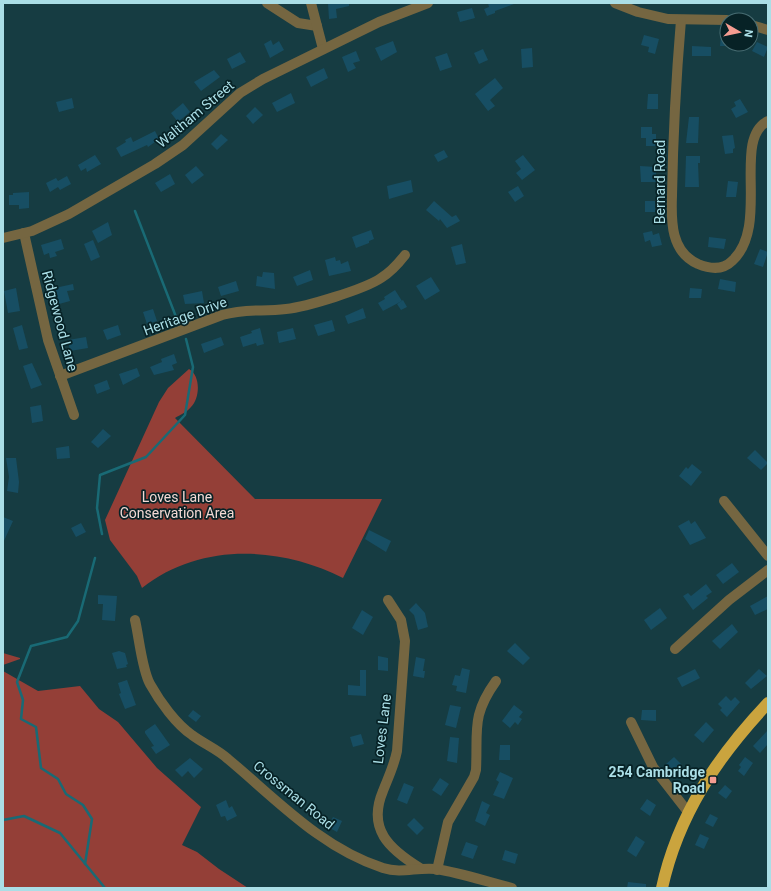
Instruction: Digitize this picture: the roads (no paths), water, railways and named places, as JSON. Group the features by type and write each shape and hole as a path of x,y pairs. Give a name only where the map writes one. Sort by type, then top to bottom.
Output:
{"highway":[{"path":"662,888 671,853 688,812 716,765 768,703"}],"street":[{"path":"267,3 298,23 317,26"},
{"path":"311,3 323,49"},
{"name":"Waltham Street","path":"3,238 24,234 69,214 155,164 183,145 240,93 323,49 379,22 428,3"},
{"path":"614,3 655,17 681,20 719,20"},
{"name":"Bernard Road","path":"681,20 674,108 672,210 676,242 682,254 690,260 706,267 721,267 732,262 744,247 751,226 752,143 759,127 768,120"},
{"name":"Ridgewood Lane","path":"24,234 48,340 74,415"},
{"name":"Heritage Drive","path":"60,376 232,312 292,308 364,287 381,279 389,273 406,255"},
{"path":"724,501 768,556"},
{"path":"675,649 729,600 768,570"},
{"name":"Loves Lane","path":"388,600 401,620 405,647 397,751 380,800 378,823 387,843 400,856 420,868"},
{"name":"Crossman Road","path":"135,620 148,680 158,696 188,732 223,754 290,814 332,843 357,857 388,869 402,872 420,868 437,870 512,888"},
{"path":"437,870 448,822 474,778 476,770 478,715 482,700 496,681"},
{"path":"631,722 653,767 688,812"}],"waterway":[{"path":"135,211 178,322"},
{"path":"102,534 97,508 100,475 146,457 185,415 193,367 186,339"},
{"path":"85,864 92,819 83,805 66,794 58,779 41,768 36,727 21,719 23,700 17,682 31,646 67,637 78,621 95,558"},
{"path":"3,820 24,816 60,833 105,888"}],"place":[{"name":"254 Cambridge Road","path":"713,780"}],"park label":[{"name":"Loves Lane Conservation Area","path":"177,506"}]}
